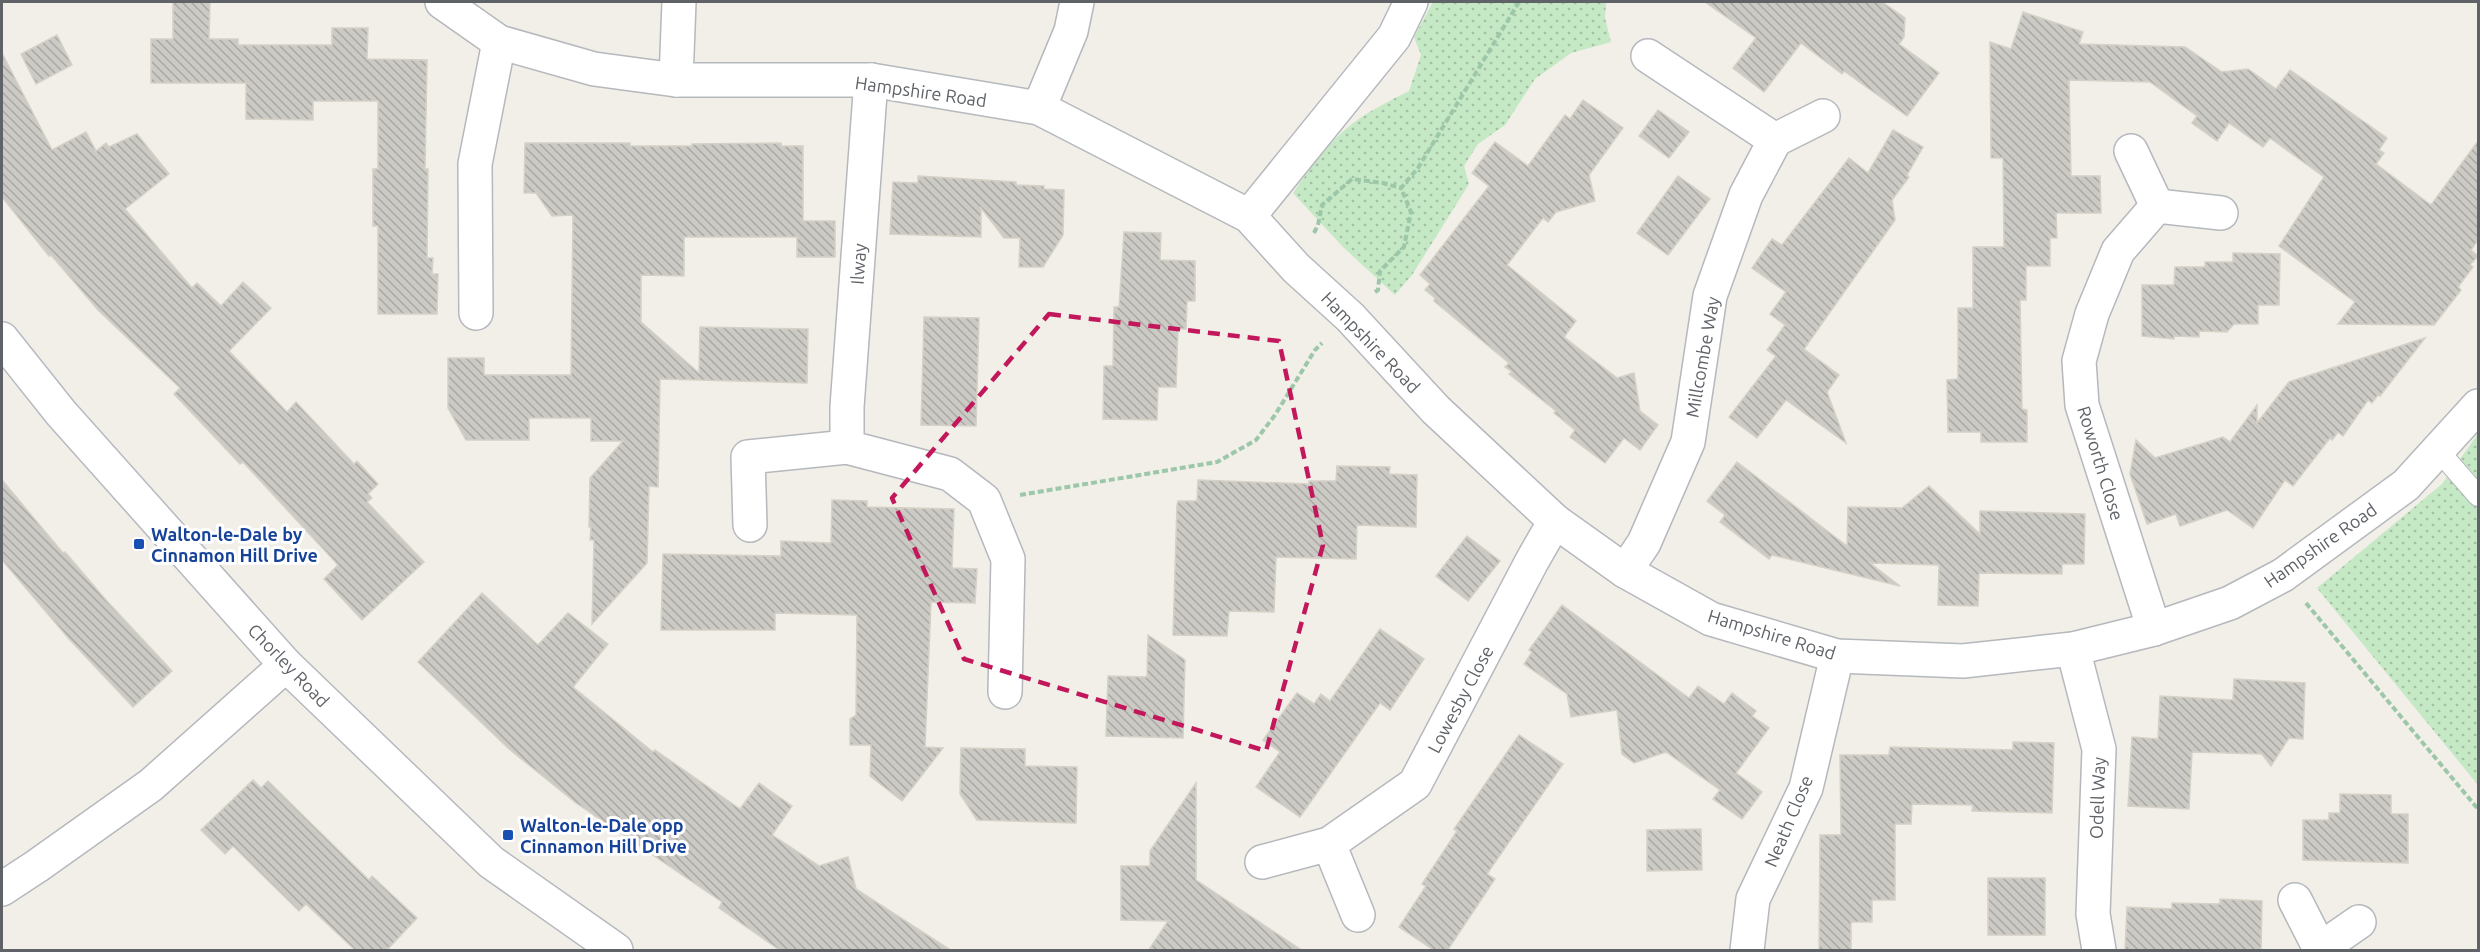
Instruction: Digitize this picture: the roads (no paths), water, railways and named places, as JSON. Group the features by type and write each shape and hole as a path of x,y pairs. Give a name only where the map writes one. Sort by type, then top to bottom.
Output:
{"street":[{"name":"Hampshire Road","path":"442,2 500,42 594,69 676,80 871,80 1039,108 1249,216 1296,268 1350,317 1436,410 1555,521 1625,571 1711,619 1837,656 1963,661 2073,649 2154,628 2230,603 2283,575 2406,485 2478,406"},
{"path":"676,80 679,2"},
{"path":"1039,108 1071,32 1077,2"},
{"path":"1249,216 1394,37 1411,2"},
{"path":"476,313 475,164 500,42"},
{"path":"1648,56 1775,140 1822,116"},
{"name":"Ilway","path":"847,447 847,407 871,80"},
{"name":"Millcombe Way","path":"1625,571 1644,543 1688,442 1710,296 1746,195 1775,140"},
{"path":"2131,151 2157,206 2221,213"},
{"name":"Roworth Close","path":"2154,628 2082,405 2079,360 2092,314 2118,251 2157,206"},
{"name":"Chorley Road","path":"2,339 61,413 286,665 491,862 616,951"},
{"path":"750,525 748,457 847,447 950,474 984,500 1008,560 1005,692"},
{"name":"Lowesby Close","path":"1262,862 1329,844 1415,784 1555,521"},
{"name":"Odell Way","path":"2073,649 2099,749 2094,914 2099,951"},
{"name":"Neath Close","path":"1747,951 1753,900 1806,788 1837,656"},
{"path":"2,889 151,785 286,665"},
{"path":"1329,844 1358,915"},
{"path":"2295,900 2320,950 2359,922"}],"lane":[{"path":"2438,450 2478,496"}],"place":[{"name":"Walton-le-Dale by Cinnamon Hill Drive","path":"139,544"},
{"name":"Walton-le-Dale opp Cinnamon Hill Drive","path":"508,835"}]}
